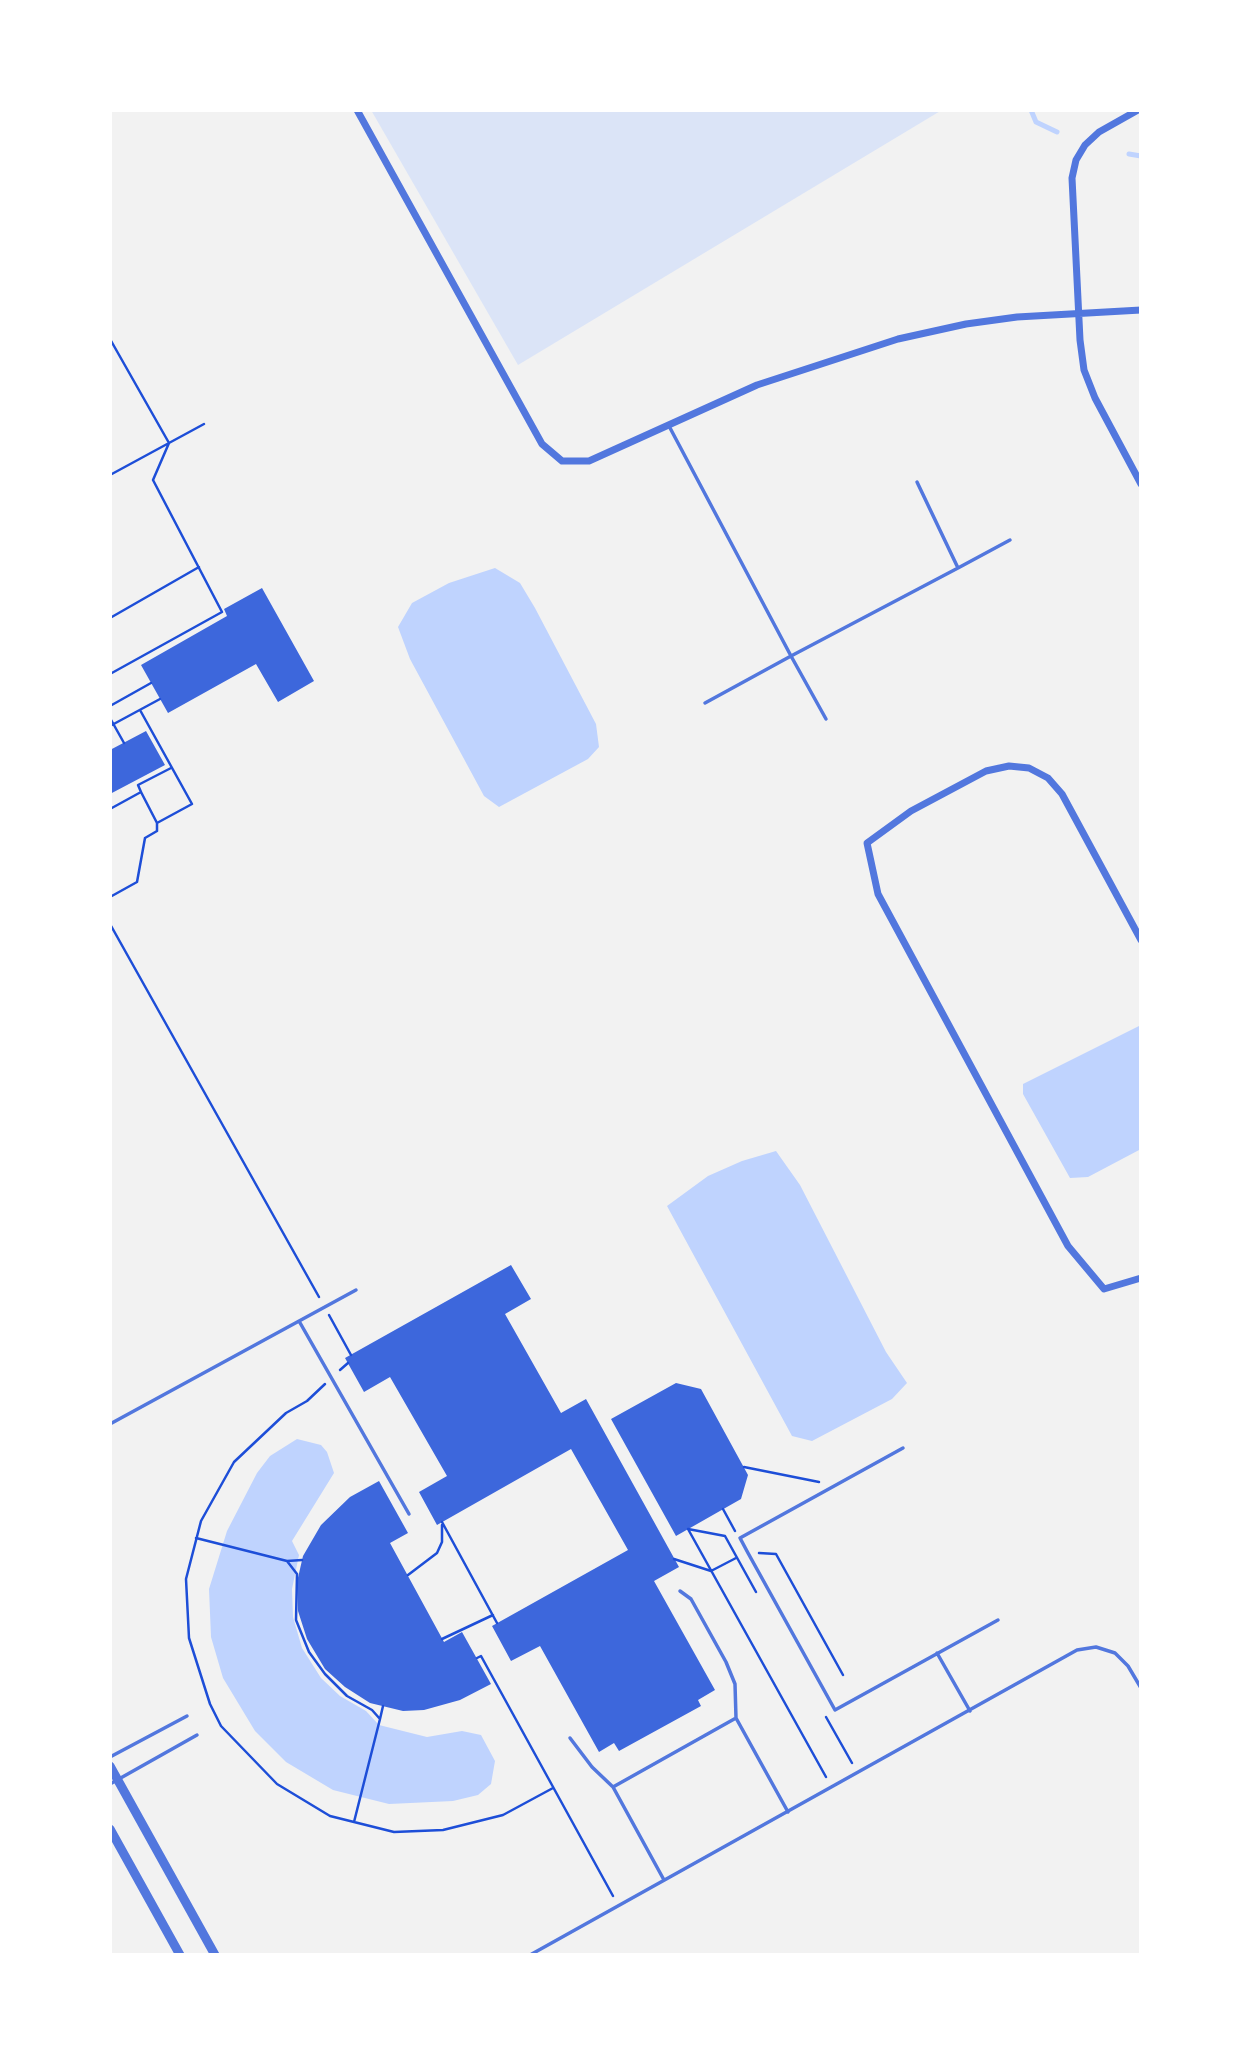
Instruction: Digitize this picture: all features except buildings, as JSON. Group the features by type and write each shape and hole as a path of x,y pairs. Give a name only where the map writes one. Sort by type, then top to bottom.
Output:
{"street":[{"path":"357,110 542,444 551,455 562,461 589,461 757,385 898,339 966,324 1078,312 1141,310"},
{"path":"1138,110 1099,132 1085,145 1076,160 1072,178 1078,312 1084,370 1095,398 1141,484"},
{"path":"1141,940 1062,794 1048,778 1029,768 1009,765 986,771 911,811 867,843 878,894 1068,1246 1104,1289 1141,1278"},
{"path":"110,1766 114,1782 215,1955"},
{"path":"110,1829 180,1955"}],"lane":[{"path":"668,424 826,719"},
{"path":"917,482 958,568"},
{"path":"705,703 1010,540"},
{"path":"110,1424 356,1290"},
{"path":"299,1321 409,1514"},
{"path":"903,1447 740,1538 835,1710 998,1620"},
{"path":"680,1591 691,1599 726,1662 735,1684 736,1718 788,1812"},
{"path":"530,1955 1077,1650 1096,1647 1115,1653 1128,1665 1141,1688"},
{"path":"937,1653 970,1711"},
{"path":"110,1757 187,1716"},
{"path":"613,1787 736,1718"},
{"path":"114,1782 197,1735"},
{"path":"570,1738 592,1768 613,1787 664,1880"}],"path":[{"path":"110,339 169,443"},
{"path":"110,475 204,424"},
{"path":"110,674 222,612 153,480 169,443"},
{"path":"110,618 199,567"},
{"path":"110,706 151,683"},
{"path":"112,725 160,699"},
{"path":"140,710 192,804 157,823"},
{"path":"110,718 124,743"},
{"path":"110,897 137,882 145,838 157,831 157,823 138,785 172,768"},
{"path":"110,809 141,792"},
{"path":"110,924 351,1355"},
{"path":"348,1363 307,1401 286,1413 234,1462 201,1521 186,1578 189,1638 210,1704 221,1726 277,1784 330,1816 394,1832 443,1830 503,1815 553,1788"},
{"path":"744,1466 834,1486"},
{"path":"723,1509 740,1538"},
{"path":"408,1575 437,1553 442,1542 442,1522 497,1623"},
{"path":"757,1594 725,1536 688,1529 827,1777"},
{"path":"196,1538 287,1561 302,1560"},
{"path":"287,1561 297,1574 296,1619 309,1652 325,1674 347,1696 372,1710 380,1719"},
{"path":"442,1639 493,1615"},
{"path":"477,1658 481,1656 613,1896"},
{"path":"354,1822 383,1706"},
{"path":"825,1715 852,1763"}],"shaded area":[{"path":"371,110 942,110 518,365"}],"water":[{"path":"495,568 520,583 535,608 596,724 599,747 588,759 499,807 484,796 410,659 398,627 412,603 449,583"},
{"path":"1141,1025 1141,1149 1088,1177 1070,1178 1023,1094 1023,1084"},
{"path":"776,1151 800,1185 886,1352 907,1383 892,1399 812,1441 792,1436 667,1206 708,1176 742,1161"},
{"path":"297,1439 321,1445 327,1452 334,1473 292,1541 299,1555 292,1589 293,1617 302,1648 321,1678 340,1696 366,1711 379,1725 427,1737 462,1731 481,1735 495,1761 491,1784 478,1795 453,1801 389,1804 333,1790 286,1762 255,1731 223,1678 211,1637 209,1589 227,1531 257,1473 270,1456"}],"waterway":[{"path":"1031,110 1036,122 1057,132"},
{"path":"1129,154 1141,156"}]}
